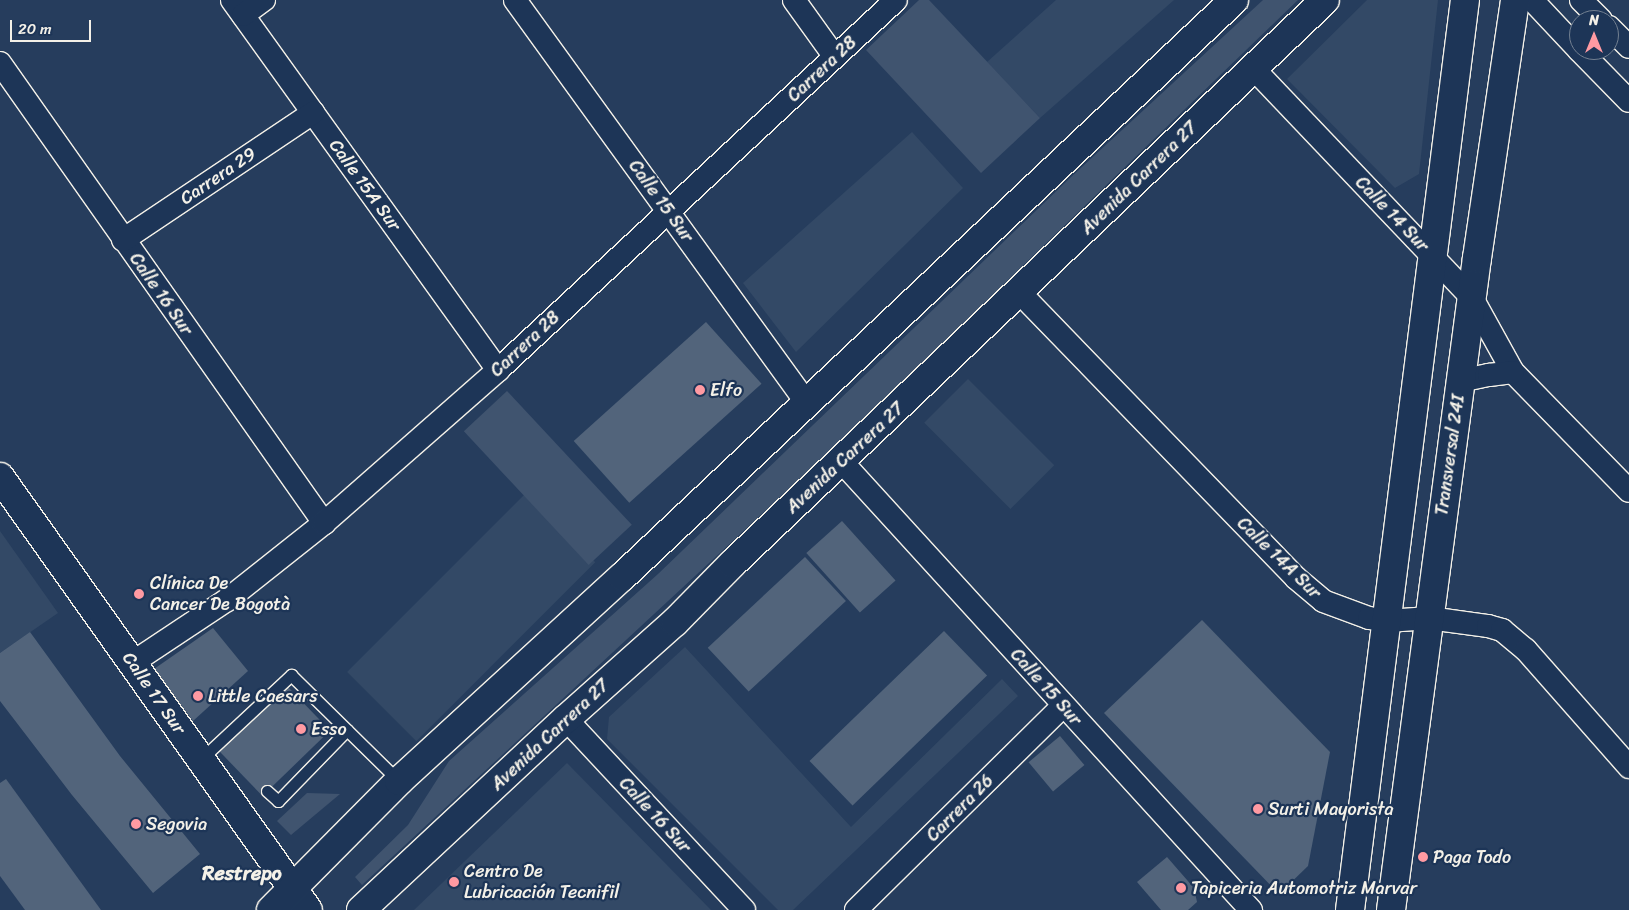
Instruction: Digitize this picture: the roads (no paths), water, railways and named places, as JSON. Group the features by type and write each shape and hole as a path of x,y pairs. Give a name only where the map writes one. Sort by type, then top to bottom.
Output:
{"main road":[{"path":"271,910 399,781 629,571 1234,0"},
{"name":"Avenida Carrera 27","path":"361,910 566,719 675,622 732,564 842,462 1325,0"},
{"path":"1350,910 1465,0"},
{"name":"Transversal 24I","path":"1391,910 1460,381 1515,0"},
{"name":"Calle 17 Sur","path":"0,476 132,663 214,750 292,889 308,910"}],"street":[{"path":"237,8 264,0"},
{"name":"Calle 15 Sur","path":"515,0 807,402"},
{"path":"794,0 835,56"},
{"name":"Carrera 28","path":"132,663 227,600 324,523 498,370 896,0"},
{"path":"1532,0 1569,39"},
{"path":"1581,0 1592,10"},
{"name":"Calle 15A Sur","path":"237,8 498,370"},
{"path":"1619,38 1629,47"},
{"path":"1589,60 1629,101"},
{"name":"Calle 16 Sur","path":"0,63 324,523"},
{"name":"Calle 14 Sur","path":"1253,68 1472,298 1513,372 1629,491"},
{"name":"Carrera 29","path":"123,240 313,112"},
{"name":"Calle 14A Sur","path":"1019,292 1296,578 1323,601 1369,618 1388,621 1428,618 1488,626 1510,635 1526,650 1629,767"},
{"path":"1460,381 1489,374 1513,372"},
{"name":"Calle 15 Sur","path":"842,462 1244,908"},
{"name":"Carrera 26","path":"856,910 1063,706"},
{"name":"Calle 16 Sur","path":"566,719 744,910"}],"lane":[{"path":"214,750 291,675 399,781"},
{"path":"267,792 278,801 347,730"}],"place":[{"name":"Elfo","path":"700,390"},
{"name":"Clínica De Cancer De Bogotà","path":"139,594"},
{"name":"Little Caesars","path":"198,696"},
{"name":"Esso","path":"301,729"},
{"name":"Surti Mayorista","path":"1258,809"},
{"name":"Segovia","path":"136,824"},
{"name":"Paga Todo","path":"1423,857"},
{"name":"Centro De Lubricación Tecnifil","path":"454,882"},
{"name":"Tapiceria Automotriz Marvar","path":"1181,888"}],"district":[{"name":"Restrepo","path":"242,873"}]}
